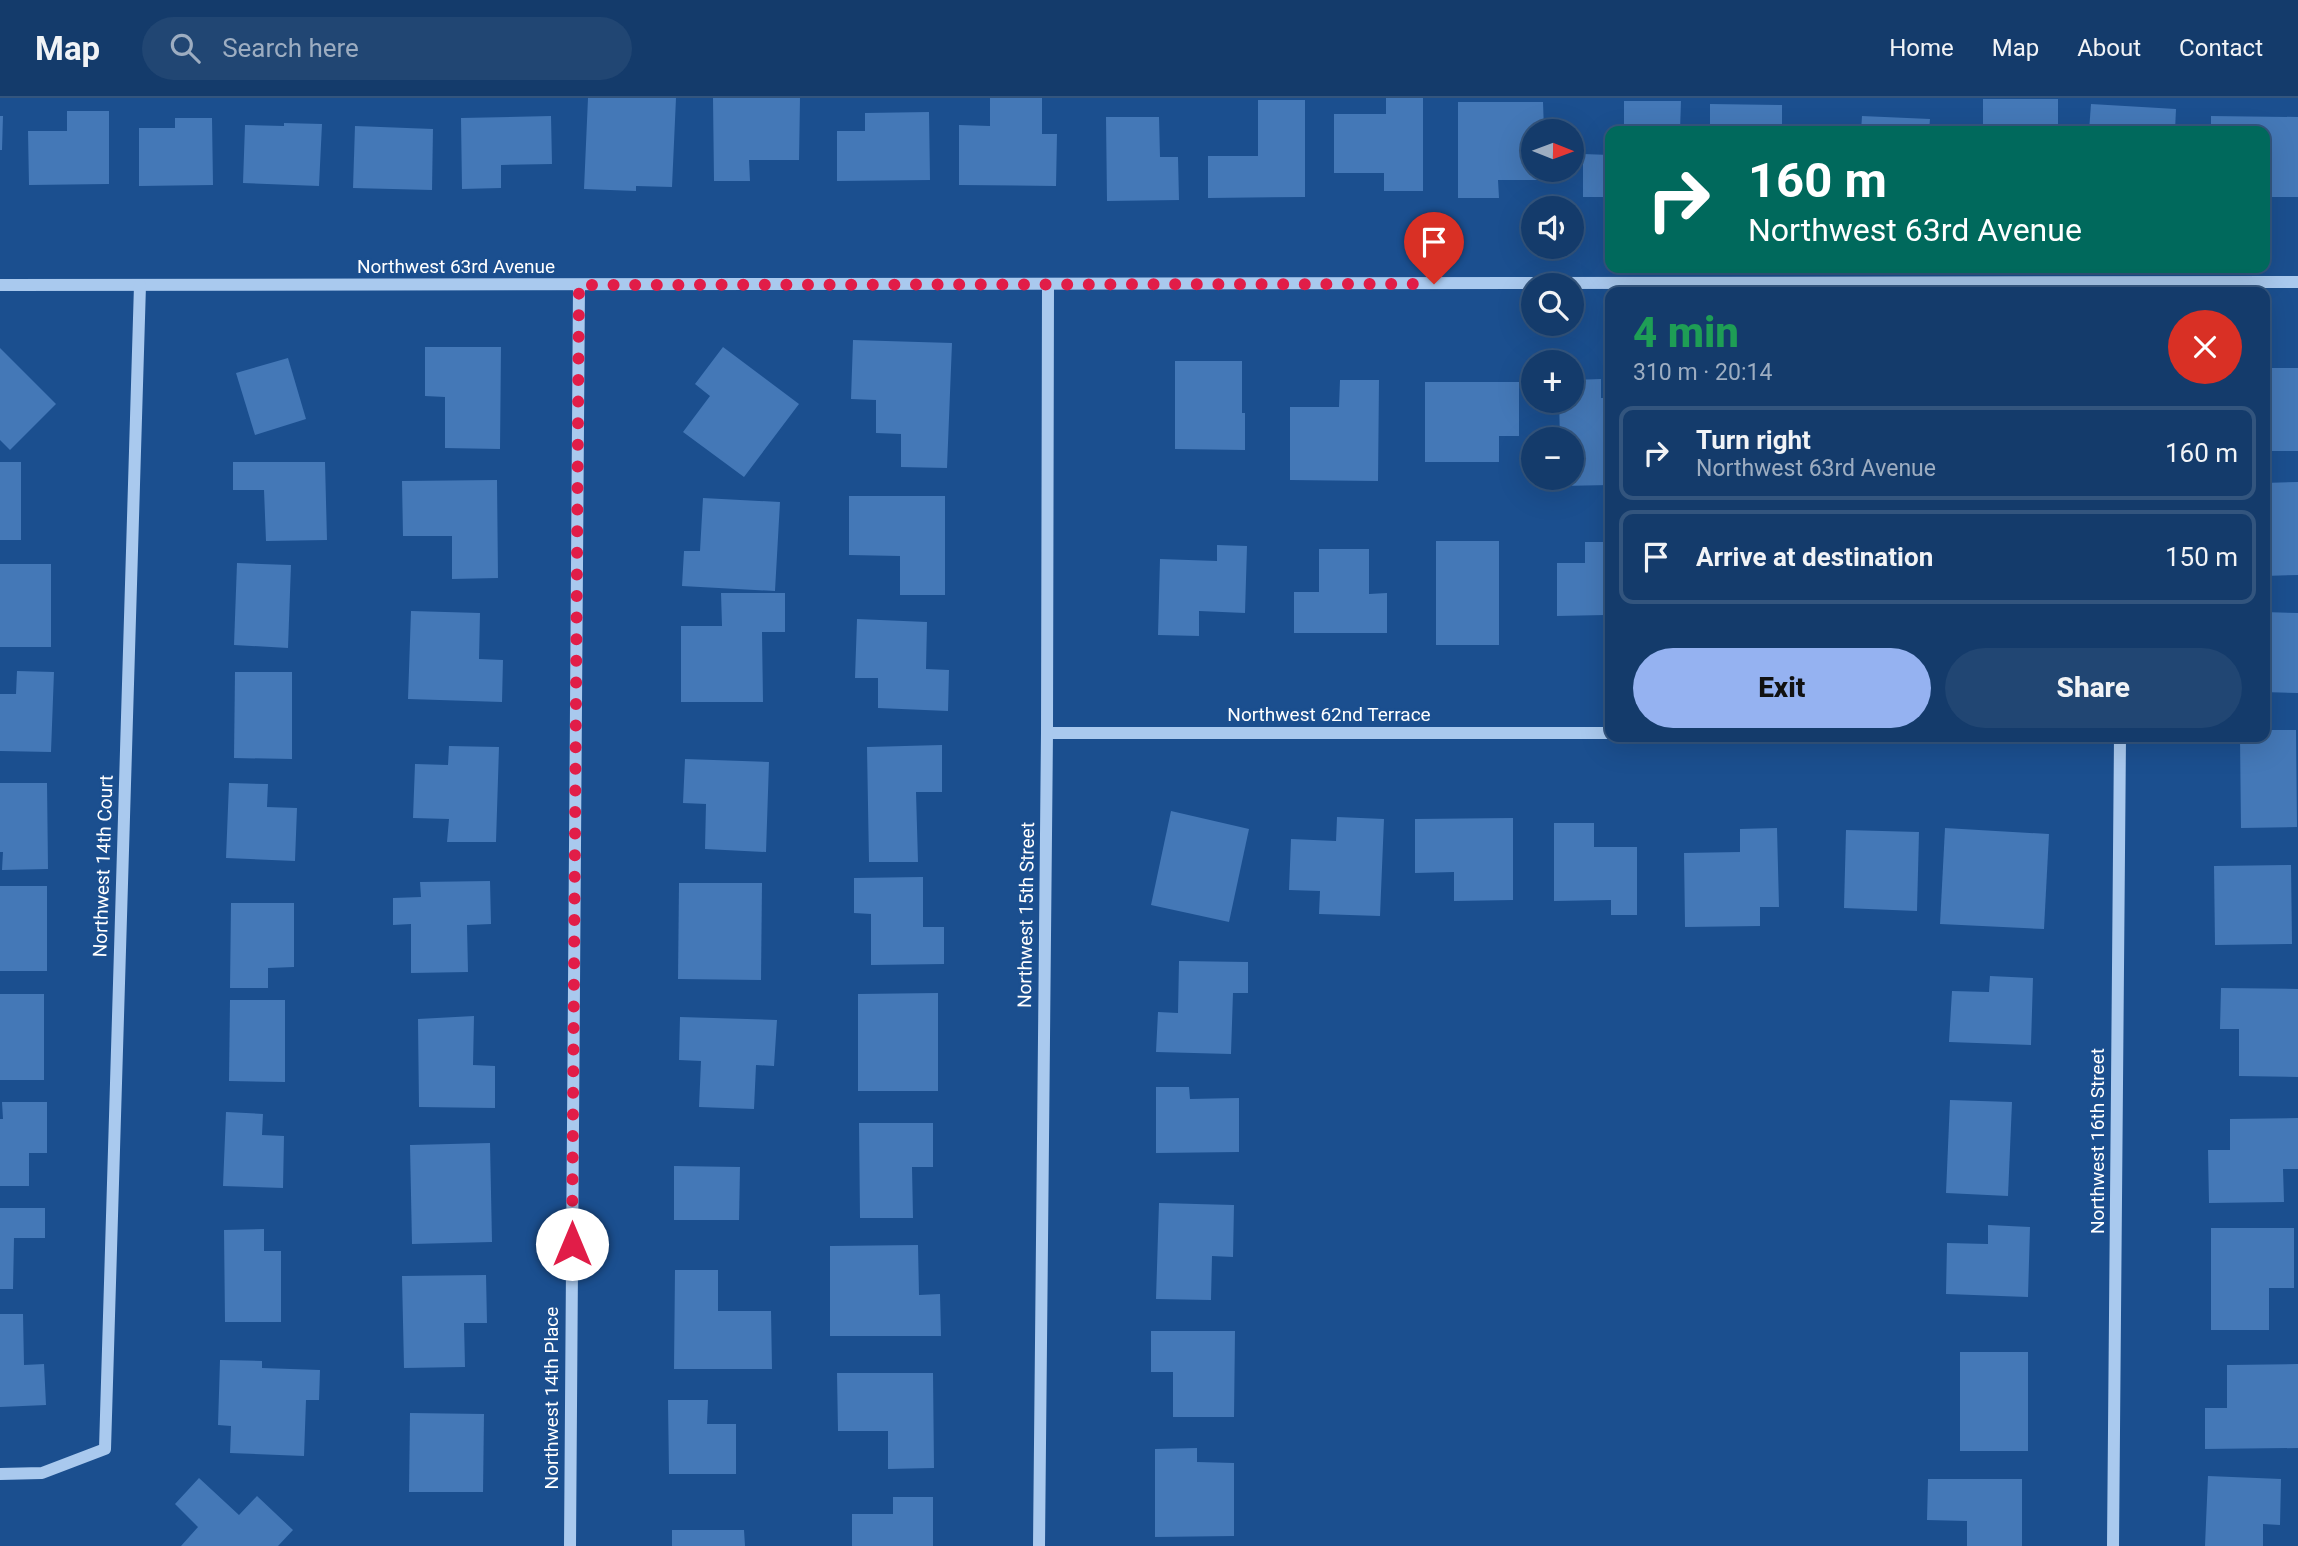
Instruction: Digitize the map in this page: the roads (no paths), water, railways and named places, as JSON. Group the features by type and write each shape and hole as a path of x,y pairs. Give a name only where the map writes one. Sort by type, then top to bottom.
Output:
{"street":[{"name":"Northwest 63rd Avenue","path":"0,285 2122,287 2298,282"},
{"name":"Northwest 15th Street","path":"1040,1546 1048,284"},
{"name":"Northwest 14th Court","path":"0,1474 42,1473 105,1449 140,285"},
{"name":"Northwest 14th Place","path":"569,1546 579,285"},
{"name":"Northwest 62nd Terrace","path":"1047,733 1605,733"},
{"name":"Northwest 16th Street","path":"2113,1546 2120,742"}]}
